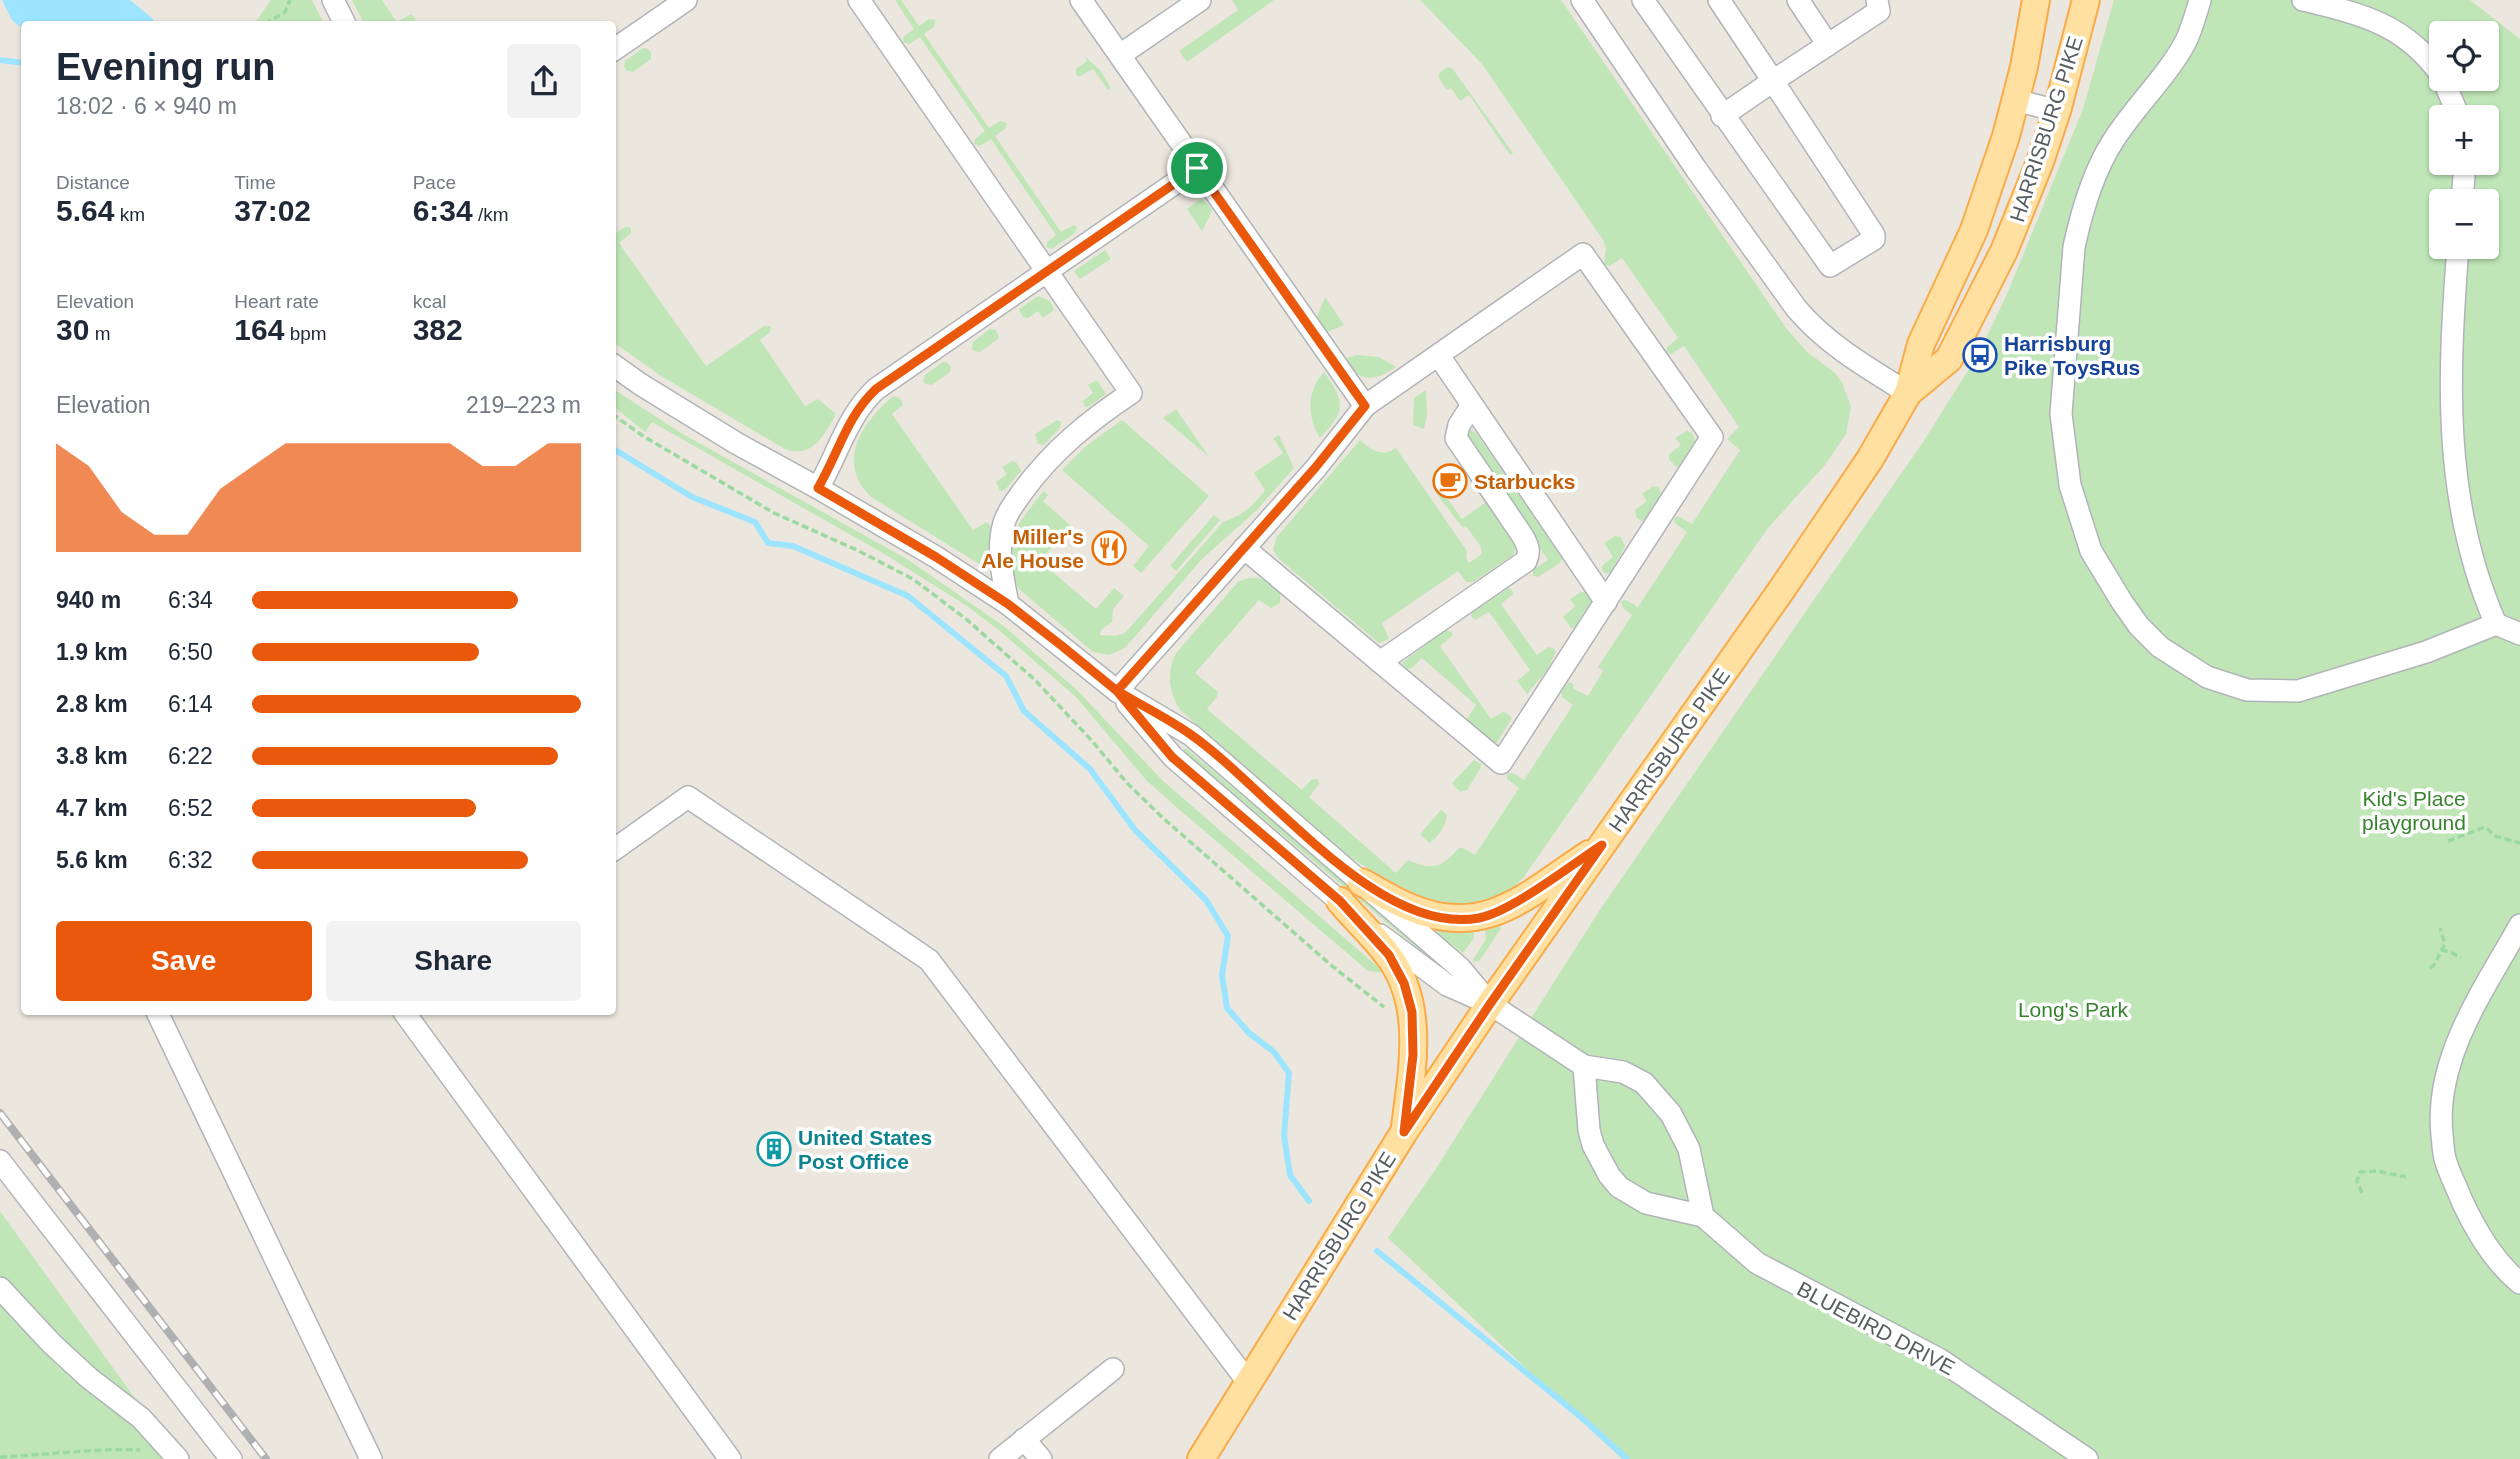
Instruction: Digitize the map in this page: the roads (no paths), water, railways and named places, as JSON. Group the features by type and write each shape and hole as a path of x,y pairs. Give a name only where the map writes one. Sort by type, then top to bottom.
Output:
{"main road":[{"name":"HARRISBURG PIKE","path":"1201,1459 1404,1132 1490,1004 1787,581 1870,459 1908,393 1921,344 1974,230 2006,136 2036,0"},
{"name":"HARRISBURG PIKE","path":"1908,393 1949,359 1982,297 2023,206 2057,111 2085,0"},
{"path":"1361,882 1409,907 1441,917 1481,917 1498,912 1524,897 1602,845"},
{"path":"1340,901 1389,955 1404,983 1412,1012 1413,1055 1404,1132"}],"street":[{"path":"333,0 344,21"},
{"path":"616,48 686,0"},
{"path":"859,0 1131,393 1084,425 1060,447 1026,486 1004,521 1000,559 1008,604"},
{"path":"1081,0 1365,406"},
{"path":"1120,55 1200,0"},
{"path":"1582,0 1696,169 1803,317 1836,348 1908,393"},
{"path":"1643,0 1830,266 1874,239 1874,235 1718,0"},
{"path":"1798,0 1828,45"},
{"path":"1722,116 1879,11 1877,0"},
{"path":"2200,0 2180,51 2102,159 2082,213 2074,247 2061,414 2070,485 2091,551 2139,626 2160,648 2207,677 2247,690 2298,691 2426,652 2496,624"},
{"path":"2303,0 2365,16 2384,24 2417,47 2429,61"},
{"path":"2016,100 2057,111"},
{"path":"818,488 863,401 895,376 1197,168"},
{"path":"1117,691 1315,468 1365,406 1583,254 1712,437 1501,763 1244,548"},
{"path":"2457,259 2450,396 2451,433 2465,527 2479,586 2496,624 2520,634"},
{"path":"1439,356 1606,602"},
{"path":"616,367 736,443 936,557 1008,604 1117,691 1191,735 1460,968 1490,1004"},
{"path":"1380,662 1528,557 1528,545 1456,438 1459,425 1472,405"},
{"path":"1117,691 1172,757 1401,952 1447,985 1490,1004 1584,1066 1635,1076 1657,1096 1671,1114 1689,1149 1703,1216"},
{"path":"616,849 688,797 929,960 1248,1382"},
{"path":"2520,925 2456,1043 2447,1070 2440,1112 2445,1160 2464,1205 2484,1242 2520,1283"},
{"path":"158,1015 371,1459"},
{"path":"406,1015 730,1459"},
{"name":"BLUEBIRD DRIVE","path":"1584,1066 1589,1130 1596,1153 1619,1187 1646,1203 1703,1216 1756,1263 1939,1359 2087,1459"},
{"path":"0,1161 231,1459"},
{"path":"0,1288 51,1343 89,1378 141,1418 174,1455"},
{"path":"1000,1459 1113,1369"},
{"path":"1024,1439 1041,1459"}],"water":[{"path":"2,0 130,0 153,21 21,21 21,28 12,20"}],"waterway":[{"path":"0,60 21,63"},
{"path":"616,450 692,497 755,522 768,543 793,546 908,596 1006,676 1024,711 1090,769 1135,830 1206,900 1228,936 1222,975 1227,1008 1249,1033 1274,1052 1289,1073 1284,1135 1290,1175 1309,1201"},
{"path":"1377,1251 1582,1418 1627,1459"}],"railway":[{"path":"0,1113 266,1459"}],"place":[{"name":"Harrisburg Pike ToysRus","path":"1980,355"},
{"name":"Starbucks","path":"1450,481"},
{"name":"Miller's Ale House","path":"1109,548"},
{"name":"United States Post Office","path":"774,1149"}],"park label":[{"name":"Kid's Place playground","path":"2414,810"},
{"name":"Long's Park","path":"2073,1009"}]}
